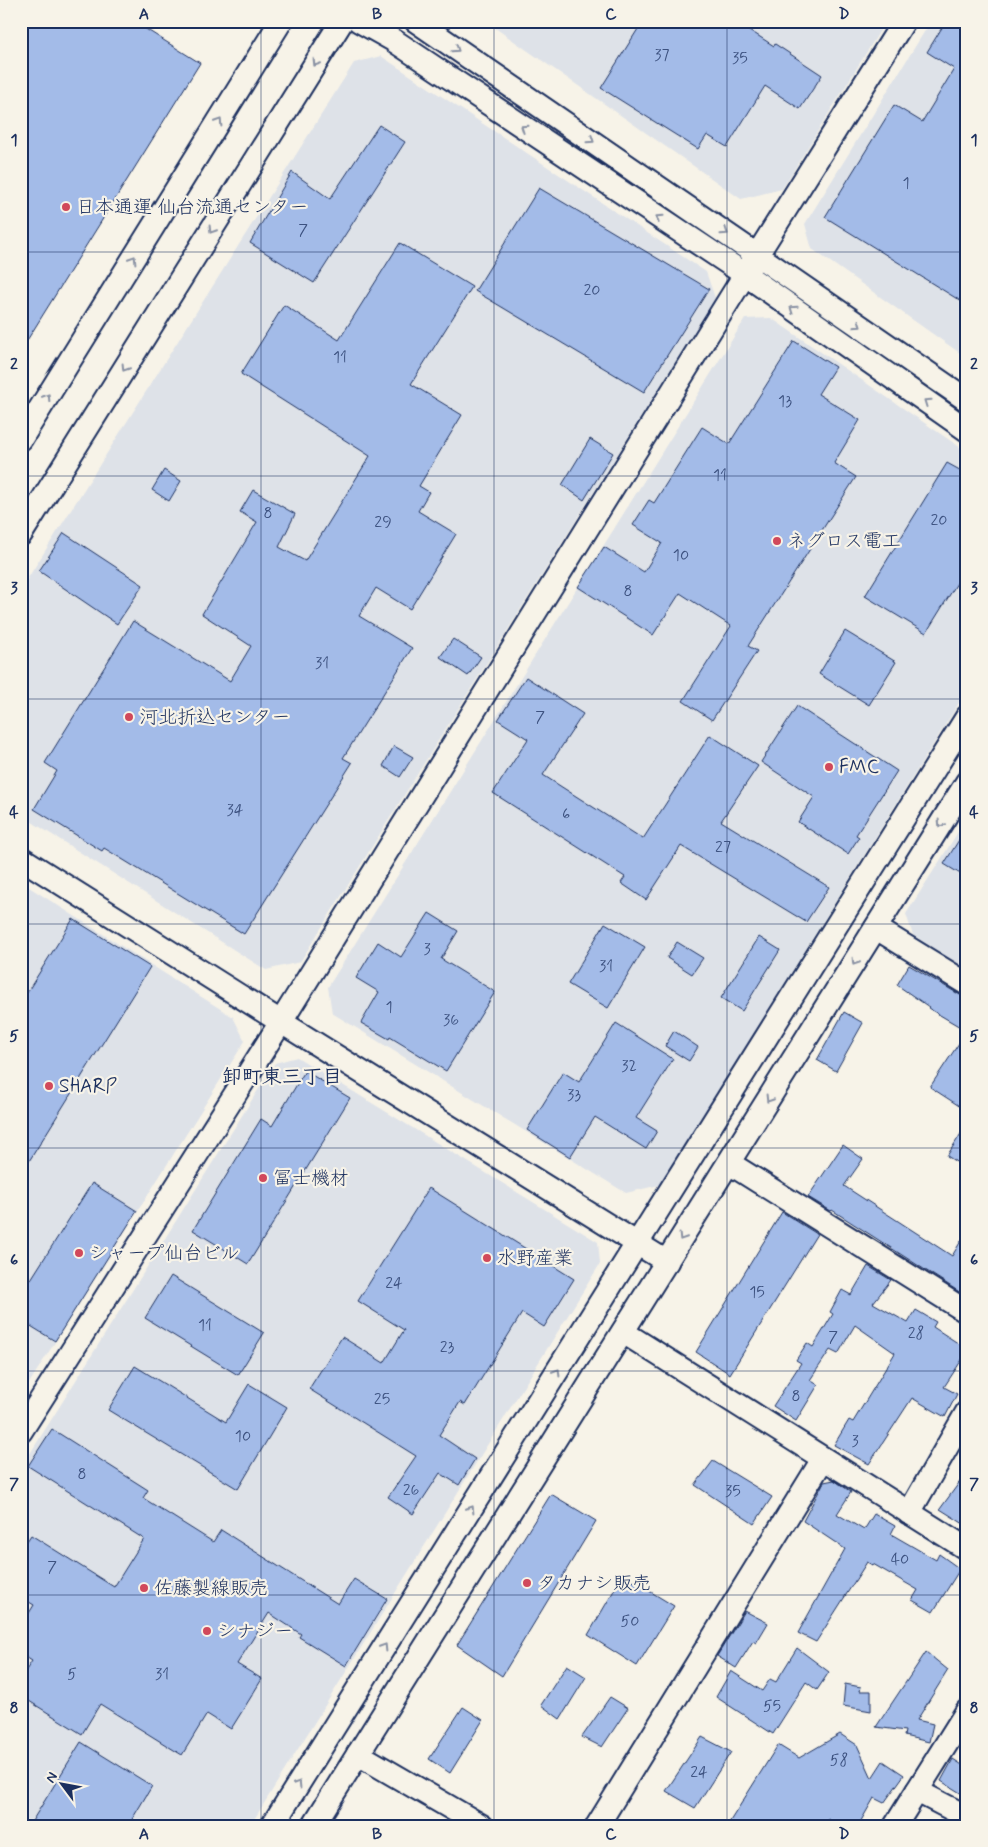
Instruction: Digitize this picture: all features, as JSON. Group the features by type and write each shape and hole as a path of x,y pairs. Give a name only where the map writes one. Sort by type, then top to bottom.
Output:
{"street":[{"path":"21,439 281,21"},
{"path":"21,534 342,21"},
{"path":"359,21 392,40 746,276 967,430"},
{"path":"416,21 967,400"},
{"path":"21,1431 281,1022 746,276 757,254 904,21"},
{"path":"272,1826 967,718"},
{"path":"313,1826 967,782"},
{"path":"21,858 667,1262"},
{"path":"876,928 967,984"},
{"path":"729,1163 967,1312"},
{"path":"623,1332 967,1549"},
{"path":"909,1513 967,1412"},
{"path":"597,1826 823,1458"},
{"path":"895,1826 967,1711"},
{"path":"358,1754 482,1826"},
{"path":"917,1791 967,1817"}],"shaded area":[{"path":"485,21 886,21 782,189 741,199"},
{"path":"931,21 967,21 967,358 812,249 805,224"},
{"path":"381,56 706,272 715,298 300,962 266,970 21,815 21,589 354,63"},
{"path":"771,318 967,452 967,690 659,1185 626,1193 332,1013 328,987 745,319"},
{"path":"967,818 967,969 913,935 906,914"},
{"path":"21,882 233,1017 245,1041 21,1396"},
{"path":"297,1057 598,1242 600,1264 250,1826 21,1826 21,1468 275,1063"}],"building":[{"name":"日本通運 仙台流通センター","path":"21,21 133,21 200,63 21,350"},
{"path":"643,21 735,21 774,46 775,44 822,75 800,109 765,86 727,147 707,135 698,149 601,88"},
{"path":"946,21 967,21 967,305 825,217 894,105 922,122 954,69 927,52"},
{"path":"379,125 405,142 314,283 250,243 292,172 330,199"},
{"path":"539,188 709,289 644,392 475,291"},
{"path":"400,243 472,287 411,384 462,415 419,486 429,492 418,511 456,534 410,609 376,588 359,616 412,648 343,758 352,763 244,934 104,848 102,851 34,809 57,771 45,763 133,621 230,681 251,646 202,614 257,522 240,512 253,490 295,514 279,547 305,561 370,456 241,374 284,305 339,340"},
{"path":"794,341 835,367 818,394 860,420 834,463 856,477 748,646 757,651 712,720 683,701 731,626 680,593 653,635 578,587 604,547 644,572 662,543 633,525 649,500 654,503 702,427 729,444"},
{"path":"590,439 613,453 584,500 562,485"},
{"path":"947,463 967,474 967,567 926,633 865,596"},
{"path":"164,470 181,481 169,501 152,490"},
{"path":"64,533 143,585 117,624 39,571"},
{"path":"845,631 896,662 869,705 819,674"},
{"path":"453,639 481,657 468,676 440,657"},
{"path":"526,677 583,714 543,775 643,839 710,735 758,766 721,821 829,887 806,922 681,846 646,900 621,883 625,877 493,793 528,739 498,720"},
{"name":"FMC","path":"797,706 897,771 856,835 859,837 848,854 798,822 814,797 761,762"},
{"path":"394,746 413,757 400,777 383,766"},
{"path":"967,827 967,878 944,864"},
{"path":"429,913 458,931 441,959 495,992 446,1071 390,1037 389,1039 361,1023 379,992 356,978 378,942 401,957"},
{"name":"SHARP","path":"73,919 150,967 21,1174 21,1002"},
{"path":"605,923 645,947 608,1008 568,984"},
{"path":"759,937 780,950 742,1011 721,998"},
{"path":"677,942 703,958 692,974 667,958"},
{"path":"909,965 967,999 967,1031 928,1008 897,985"},
{"path":"844,1012 863,1023 836,1071 817,1060"},
{"path":"616,1023 673,1059 636,1118 657,1131 646,1149 595,1117 570,1157 527,1130 563,1072 579,1082"},
{"path":"674,1031 698,1047 689,1061 665,1046"},
{"path":"967,1031 967,1111 930,1087"},
{"name":"冨士機材","path":"305,1071 350,1098 248,1264 193,1230 261,1119 272,1126"},
{"path":"967,1124 967,1169 947,1156"},
{"path":"843,1145 863,1159 844,1186 952,1256 967,1231 967,1284 961,1293 832,1210 808,1197"},
{"name":"シャープ仙台ビル","path":"92,1183 137,1211 55,1341 21,1320 21,1295"},
{"path":"429,1188 574,1279 544,1327 522,1313 465,1405 460,1402 439,1435 475,1459 459,1485 440,1473 413,1514 388,1497 416,1456 309,1389 342,1337 384,1363 404,1330 358,1301"},
{"path":"782,1212 817,1234 730,1374 696,1352"},
{"path":"868,1266 891,1280 873,1303 908,1323 916,1310 936,1322 933,1327 967,1349 967,1352 944,1387 957,1394 945,1417 912,1398 869,1464 834,1445 849,1420 853,1422 895,1353 855,1325 838,1354 830,1350 810,1380 818,1385 796,1421 773,1406 801,1363 796,1360 807,1343 813,1347 833,1314 830,1312 842,1290 851,1295"},
{"path":"171,1276 264,1333 238,1375 145,1318"},
{"path":"135,1366 226,1422 249,1384 287,1407 238,1489 108,1410"},
{"path":"52,1429 148,1490 143,1498 213,1542 221,1530 338,1604 354,1579 387,1599 346,1666 299,1637 301,1634 269,1613 237,1664 262,1679 231,1729 207,1714 182,1755 100,1704 82,1734 21,1696 21,1678 32,1661 21,1654 21,1626 34,1605 21,1597 21,1537 27,1541 31,1535 114,1587 144,1539 28,1466"},
{"path":"713,1461 772,1497 754,1524 695,1485"},
{"path":"967,1472 967,1526 940,1509"},
{"path":"834,1480 851,1492 837,1514 864,1530 874,1514 895,1526 891,1534 936,1560 939,1554 960,1569 933,1612 912,1600 918,1590 867,1562 816,1642 798,1633 845,1549 803,1521 824,1482"},
{"name":"タカナシ販売","path":"551,1494 596,1521 502,1676 457,1645"},
{"path":"623,1575 674,1606 637,1666 588,1635"},
{"path":"745,1611 768,1623 756,1643 753,1641 736,1668 717,1656"},
{"path":"797,1648 829,1672 817,1690 806,1682 773,1734 716,1697 731,1671 762,1691 770,1679 776,1682"},
{"path":"926,1652 948,1670 917,1720 933,1724 929,1742 904,1736 905,1731 876,1727"},
{"path":"567,1665 586,1677 560,1719 541,1705"},
{"path":"845,1684 861,1687 860,1691 871,1691 871,1711 843,1706"},
{"path":"610,1697 628,1708 602,1747 582,1737"},
{"path":"463,1707 483,1720 450,1773 429,1759"},
{"path":"840,1734 857,1745 872,1778 883,1761 904,1775 884,1803 874,1798 858,1826 839,1826 828,1819 824,1826 727,1826 778,1745 799,1758"},
{"path":"702,1737 731,1752 695,1808 666,1791"},
{"path":"81,1742 152,1786 128,1826 29,1826"},
{"path":"953,1759 967,1768 967,1797 941,1781"}],"place":[{"name":"日本通運 仙台流通センター","path":"66,207"},
{"name":"ネグロス電工","path":"777,541"},
{"name":"河北折込センター","path":"129,717"},
{"name":"FMC","path":"829,767"},
{"name":"SHARP","path":"49,1086"},
{"name":"冨士機材","path":"263,1178"},
{"name":"シャープ仙台ビル","path":"79,1253"},
{"name":"水野産業","path":"487,1258"},
{"name":"タカナシ販売","path":"527,1583"},
{"name":"佐藤製線販売","path":"144,1588"},
{"name":"シナジー","path":"207,1631"}],"district":[{"name":"卸町東三丁目","path":"282,1077"}]}
